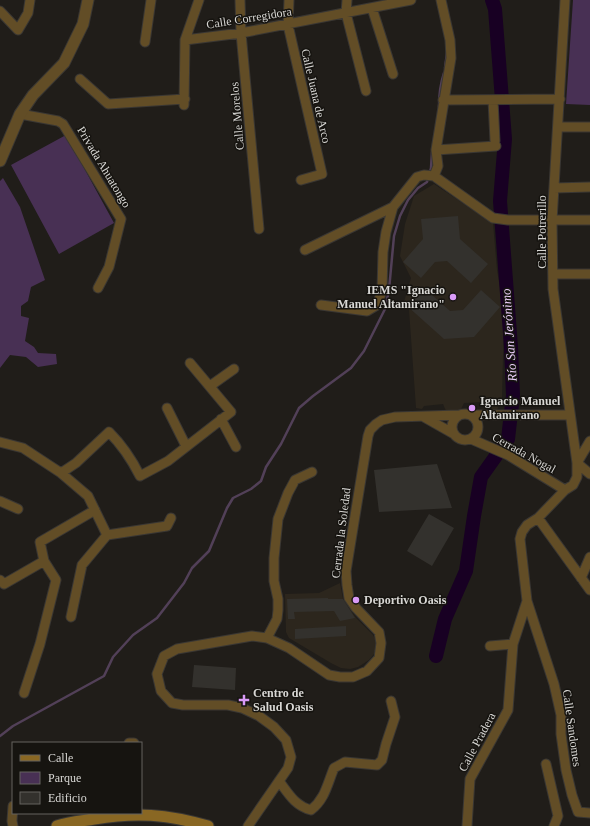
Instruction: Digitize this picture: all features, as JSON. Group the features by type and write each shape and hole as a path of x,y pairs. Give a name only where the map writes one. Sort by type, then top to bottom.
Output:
{"main road":[{"path":"57,826 65,823 113,816 140,814 165,816 208,826"}],"street":[{"path":"0,11 18,30 28,13 30,0"},
{"path":"0,160 20,114 34,95 64,63 83,24 88,0"},
{"path":"145,42 151,0"},
{"path":"80,79 108,104 185,102 185,40 200,0"},
{"name":"Calle Morelos","path":"240,0 241,33 260,229"},
{"name":"Calle Juana de Arco","path":"289,0 288,25 322,174 301,180"},
{"path":"347,0 346,13 366,91"},
{"name":"Calle Corregidora","path":"185,40 288,25 411,0"},
{"path":"431,176 438,166 436,150 443,100 449,71 450,40 441,0"},
{"name":"Calle Potrerillo","path":"565,0 552,221 554,274 553,289 577,463"},
{"path":"372,8 393,74"},
{"path":"443,100 560,99"},
{"path":"436,150 496,143 494,100"},
{"name":"Privada Ahuatongo","path":"20,114 58,121 63,124 121,218 109,267 98,288"},
{"path":"558,127 590,127"},
{"path":"320,305 367,311 377,305 382,291 383,252 386,232 393,207 417,177 431,176 493,218 508,220 552,221 590,220"},
{"path":"554,188 590,187"},
{"path":"305,250 393,207"},
{"path":"554,274 590,274"},
{"path":"61,473 76,463 109,432 117,440 134,463 140,476 168,461 231,412 190,363"},
{"path":"210,386 234,369"},
{"path":"167,408 186,446"},
{"path":"471,414 477,420 479,429 471,439 462,440 454,434 453,421 465,413 570,415"},
{"name":"Cerrada la Soledad","path":"248,826 288,768 291,757 286,740 274,727 259,716 242,708 228,705 184,705 172,703 161,691 157,674 164,656 177,649 252,636 267,638 289,648 330,675 353,677 368,671 379,658 381,643 379,632 356,608 349,598 346,571 365,445 370,430 382,420 395,417 460,415"},
{"name":"Cerrada la Soledad","path":"423,417 454,434"},
{"path":"221,419 236,447"},
{"name":"Cerrada Nogal","path":"471,439 508,455 565,490"},
{"path":"0,442 23,448 61,473 88,496 107,535"},
{"path":"526,601 520,539 522,532 527,525 538,518 565,490 572,485 577,477 577,463 590,442"},
{"path":"577,463 590,474"},
{"path":"267,638 277,618 278,610 278,599 274,581 274,558 278,519 288,493 295,480 312,472"},
{"path":"0,501 18,509"},
{"path":"24,693 40,644 56,580 44,561 40,542 95,510"},
{"path":"71,617 82,564 107,535 167,526 171,518"},
{"path":"538,518 590,590"},
{"path":"581,578 590,558"},
{"path":"0,580 4,584 44,561"},
{"name":"Calle Pradera","path":"467,826 470,779 508,710 513,644 526,601"},
{"name":"Calle Sandomes","path":"526,601 554,684 561,715 561,734 566,770 572,795 578,812 590,813"},
{"path":"490,646 513,644"},
{"path":"278,781 292,799 303,808 311,810 320,803 334,768 345,762 377,765 382,760 395,717 391,701"},
{"path":"546,764 558,816 554,826"},
{"path":"12,814 13,826"}],"shaded area":[{"name":"IEMS \"Ignacio Manuel Altamirano\"","path":"434,184 493,223 497,270 504,312 502,399 497,410 490,411 481,402 464,403 460,411 446,411 443,404 424,406 422,409 416,408 409,310 404,302 411,278 400,256 405,224 414,196"},
{"path":"340,583 343,599 356,618 373,635 376,641 374,654 369,660 358,667 350,669 341,668 331,663 289,638 286,632 285,594 319,593"}],"green space":[{"path":"573,0 590,0 590,105 566,104"},
{"path":"66,135 114,223 59,254 11,165"},
{"path":"3,178 20,207 45,280 31,287 28,301 21,306 21,316 29,318 25,341 34,347 38,353 56,354 57,364 38,367 26,357 10,355 0,368 0,181"}],"building":[{"path":"458,216 460,239 488,264 471,283 447,261 435,262 421,278 403,262 423,239 421,219"},
{"path":"423,287 450,311 463,310 481,290 500,307 474,337 444,339 406,305"},
{"path":"437,464 452,508 379,512 374,470"},
{"path":"429,514 454,528 432,566 407,551"},
{"path":"287,599 343,599 355,618 340,621 334,611 294,612 295,619 288,619"},
{"path":"346,626 346,636 295,639 295,629"},
{"path":"194,665 236,668 235,690 192,687"}],"waterway":[{"name":"Río San Jerónimo","path":"436,656 445,619 466,571 481,477 508,439 513,395 511,347 500,201 505,139 495,9 492,0"},
{"path":"445,68 447,53"},
{"path":"439,107 440,90 444,73"},
{"path":"0,736 13,726 104,676 113,657 133,635 157,618 184,583 192,568 209,551 227,508 233,498 251,489 261,481 266,467 281,444 299,408 351,368 364,351 385,309 389,290 394,236 400,216 408,200 418,188 427,182 431,168 432,152"}],"place":[{"name":"IEMS \"Ignacio Manuel Altamirano\"","path":"453,297"},
{"name":"Ignacio Manuel Altamirano","path":"472,408"},
{"name":"Deportivo Oasis","path":"356,600"},
{"name":"Centro de Salud Oasis","path":"244,700"}]}
